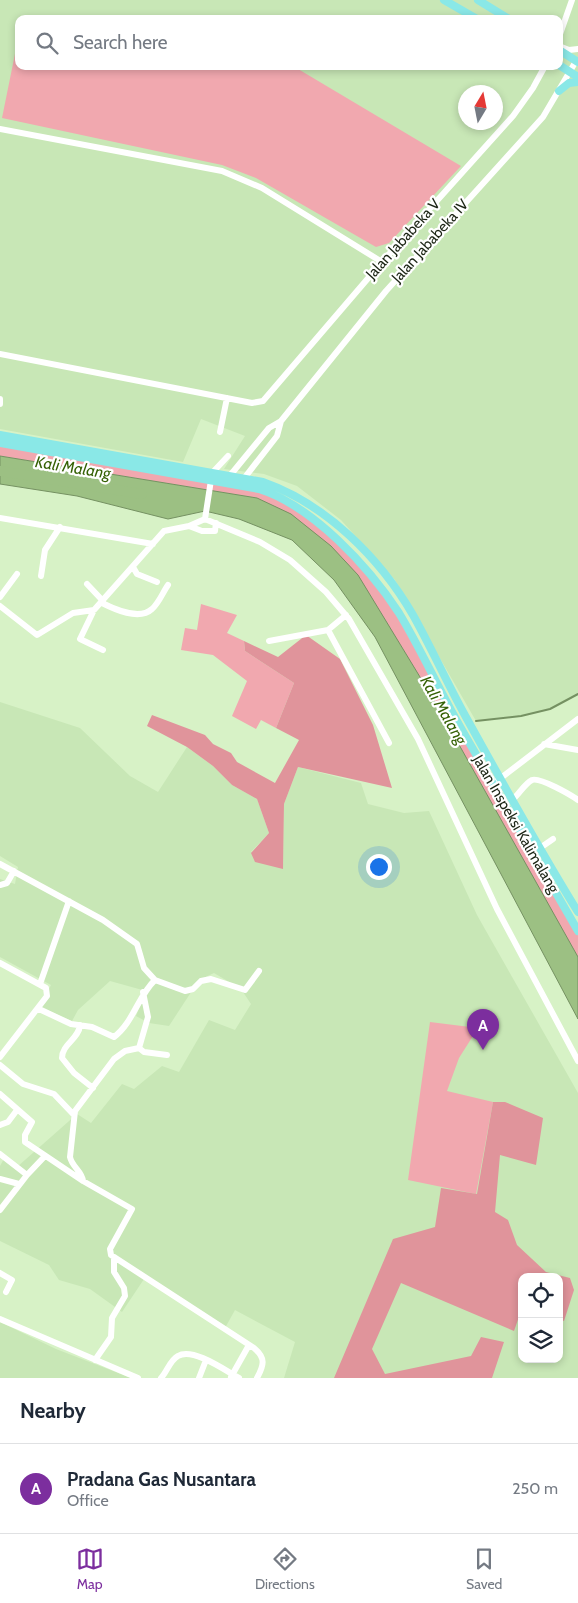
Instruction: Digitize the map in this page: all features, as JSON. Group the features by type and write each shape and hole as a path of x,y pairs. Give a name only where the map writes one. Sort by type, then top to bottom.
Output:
{"main road":[{"path":"444,0 470,15"},
{"path":"478,0 502,15"},
{"path":"563,52 577,61"},
{"path":"563,68 578,77"},
{"path":"560,91 569,84 578,82"},
{"name":"Jalan Inspeksi Kalimalang","path":"0,435 284,490 318,510 353,538 401,597 412,614 512,800 577,908"},
{"name":"Jalan Inspeksi Kalimalang","path":"0,443 212,476"},
{"name":"Jalan Inspeksi Kalimalang","path":"255,484 315,520 346,549 391,603 578,931"},
{"path":"391,603 401,597"},
{"path":"523,837 531,832"},
{"path":"550,883 558,878"}],"street":[{"path":"563,26 572,0"},
{"path":"563,48 569,50 578,46"},
{"name":"Jalan Jababeka IV","path":"228,479 269,428 281,421 386,290 543,117 577,61"},
{"name":"Jalan Jababeka V","path":"227,398 252,403 266,398 382,262 513,116 533,88 543,70"},
{"path":"0,129 222,171 262,188 382,262"},
{"path":"0,354 227,398 220,432"},
{"path":"0,399 0,404"},
{"name":"Jalan Jababeka IV","path":"242,482 277,436 281,421"},
{"path":"103,650 80,639 94,610 164,531 189,526 205,516 212,476 228,456"},
{"path":"205,516 216,523 260,542 290,560 316,582 346,615 418,739 497,909 578,1062"},
{"path":"0,518 153,544"},
{"path":"189,526 208,532 215,531 216,523"},
{"path":"41,576 45,550 60,527"},
{"path":"133,567 137,574 157,582"},
{"path":"0,597 17,574"},
{"path":"87,584 102,602 126,612 145,613 153,608 168,585"},
{"path":"0,606 37,635 72,613 94,610"},
{"path":"269,642 328,630 346,615"},
{"path":"328,630 389,743"},
{"path":"493,784 578,719"},
{"path":"544,744 578,750"},
{"path":"512,800 531,781 536,780 569,793 578,800"},
{"path":"540,848 554,840"},
{"path":"0,864 103,920 137,944 144,968 155,980 181,990 193,989 201,981 211,979 245,990 259,971"},
{"path":"0,885 6,883 14,871"},
{"path":"40,984 69,901"},
{"path":"0,963 40,984 46,989 47,996 39,1009 29,1018 0,1057"},
{"path":"39,1009 62,1020 92,1027 114,1037 125,1026 143,992 155,980"},
{"path":"139,1048 148,1017 143,992"},
{"path":"80,1025 79,1032 64,1049 62,1058 75,1074 93,1088"},
{"path":"139,1048 144,1052 167,1054"},
{"path":"83,1181 82,1176 72,1163 70,1157 74,1115 117,1056 125,1051 139,1048"},
{"path":"0,1065 23,1084 54,1094 74,1115"},
{"path":"0,1094 32,1122 25,1135 25,1142 83,1181 132,1209 109,1253 258,1351 263,1359 257,1378"},
{"path":"0,1125 8,1122 17,1110"},
{"path":"0,1154 27,1175"},
{"path":"0,1210 27,1175 45,1156"},
{"path":"0,1179 20,1184"},
{"path":"94,1360 111,1337 112,1318 125,1296 124,1288 114,1272 114,1257"},
{"path":"0,1273 12,1282 6,1292"},
{"path":"0,1320 138,1378"},
{"path":"232,1376 249,1345"},
{"path":"161,1378 175,1357 180,1355 196,1356 239,1378"},
{"path":"199,1378 206,1360"}],"shaded area":[{"path":"0,0 578,0 578,694 550,709 521,716 476,721 395,580 341,520 297,486 264,474 224,469 245,436 201,419 183,462 0,429"},
{"path":"15,54 15,70 300,70 461,166 389,243 376,247 256,178 222,165 2,118"},
{"path":"0,443 259,489 293,505 346,549 398,613 578,931 578,958 403,649 257,498 0,456"},
{"path":"0,456 257,498 291,514 331,546 358,575 434,700 578,957 578,1019 375,637 334,580 292,540 239,519 205,511 168,519 77,496 0,484"},
{"path":"201,604 237,615 227,633 244,641 245,651 294,683 276,728 261,720 256,729 232,716 247,681 213,655 181,650 185,628 197,630"},
{"path":"306,635 340,659 373,725 392,788 298,767 284,804 283,869 255,862 251,853 269,833 257,799 232,785 213,766 187,747 147,726 152,715 205,735 213,744 231,753 237,762 275,783 299,740 276,728 294,683 245,651 244,641 278,657"},
{"path":"0,702 80,728 130,776 158,792 187,747 213,766 232,785 257,799 269,833 251,852 283,868 284,804 298,767 361,783 368,804 404,813 429,811 477,915 578,1093 578,1378 284,1378 295,1342 235,1310 225,1328 144,1279 122,1312 90,1289 59,1280 49,1265 0,1241 0,1166 5,1157 17,1167 77,1114 91,1123 122,1084 134,1089 162,1066 179,1072 209,1020 235,1030 251,1004 241,989 214,973 199,980 169,1026 149,1023 136,1016 146,991 110,981 78,1010 72,1021 40,1007 51,985 0,957 0,879 15,884 18,867 0,856"},
{"path":"430,1022 478,1028 459,1058 447,1091 493,1102 476,1194 408,1180"},
{"path":"493,1102 505,1102 543,1118 536,1165 500,1155 495,1212 508,1220 517,1245 546,1272 550,1273 518,1273 518,1320 514,1331 401,1283 372,1349 385,1374 471,1356 481,1337 504,1342 492,1378 334,1378 393,1239 435,1227 441,1188 477,1194"},
{"path":"563,1276 570,1278 574,1290 564,1321"},
{"path":"0,1322 56,1349 131,1378 0,1378"}],"waterway":[{"name":"Kali Malang","path":"0,471 142,494"},
{"path":"476,721 521,716 550,709 578,694"}],"place":[{"name":"Pradana Gas Nusantara","path":"483,1050"}]}
